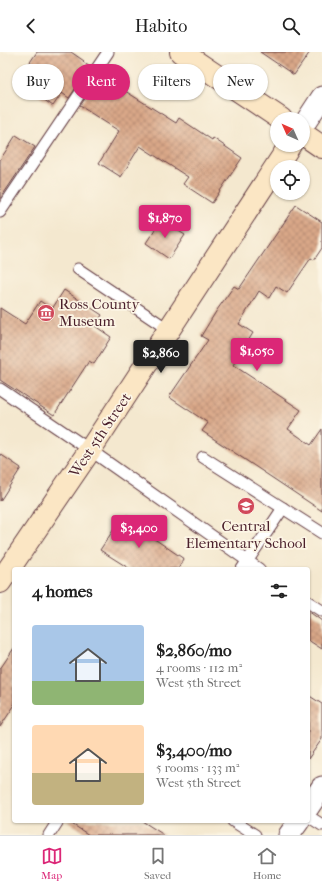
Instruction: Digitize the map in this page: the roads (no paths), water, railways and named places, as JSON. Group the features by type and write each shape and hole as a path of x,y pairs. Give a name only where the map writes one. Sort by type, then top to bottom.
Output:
{"street":[{"path":"181,52 271,112"},
{"path":"310,115 322,97"},
{"path":"310,139 322,147"},
{"name":"West 5th Street","path":"0,582 90,450 285,152"},
{"path":"310,805 322,788"},
{"path":"289,835 298,823"}],"lane":[{"path":"0,212 108,52"},
{"path":"78,269 169,330"},
{"path":"0,389 90,450 245,565 283,508"},
{"path":"203,457 322,532"},
{"path":"310,603 322,611"},
{"path":"310,817 322,825"},
{"path":"49,835 57,823"},
{"path":"236,823 256,835"}],"place":[{"name":"Ross County Museum","path":"46,313"},
{"name":"Central Elementary School","path":"246,506"}]}
